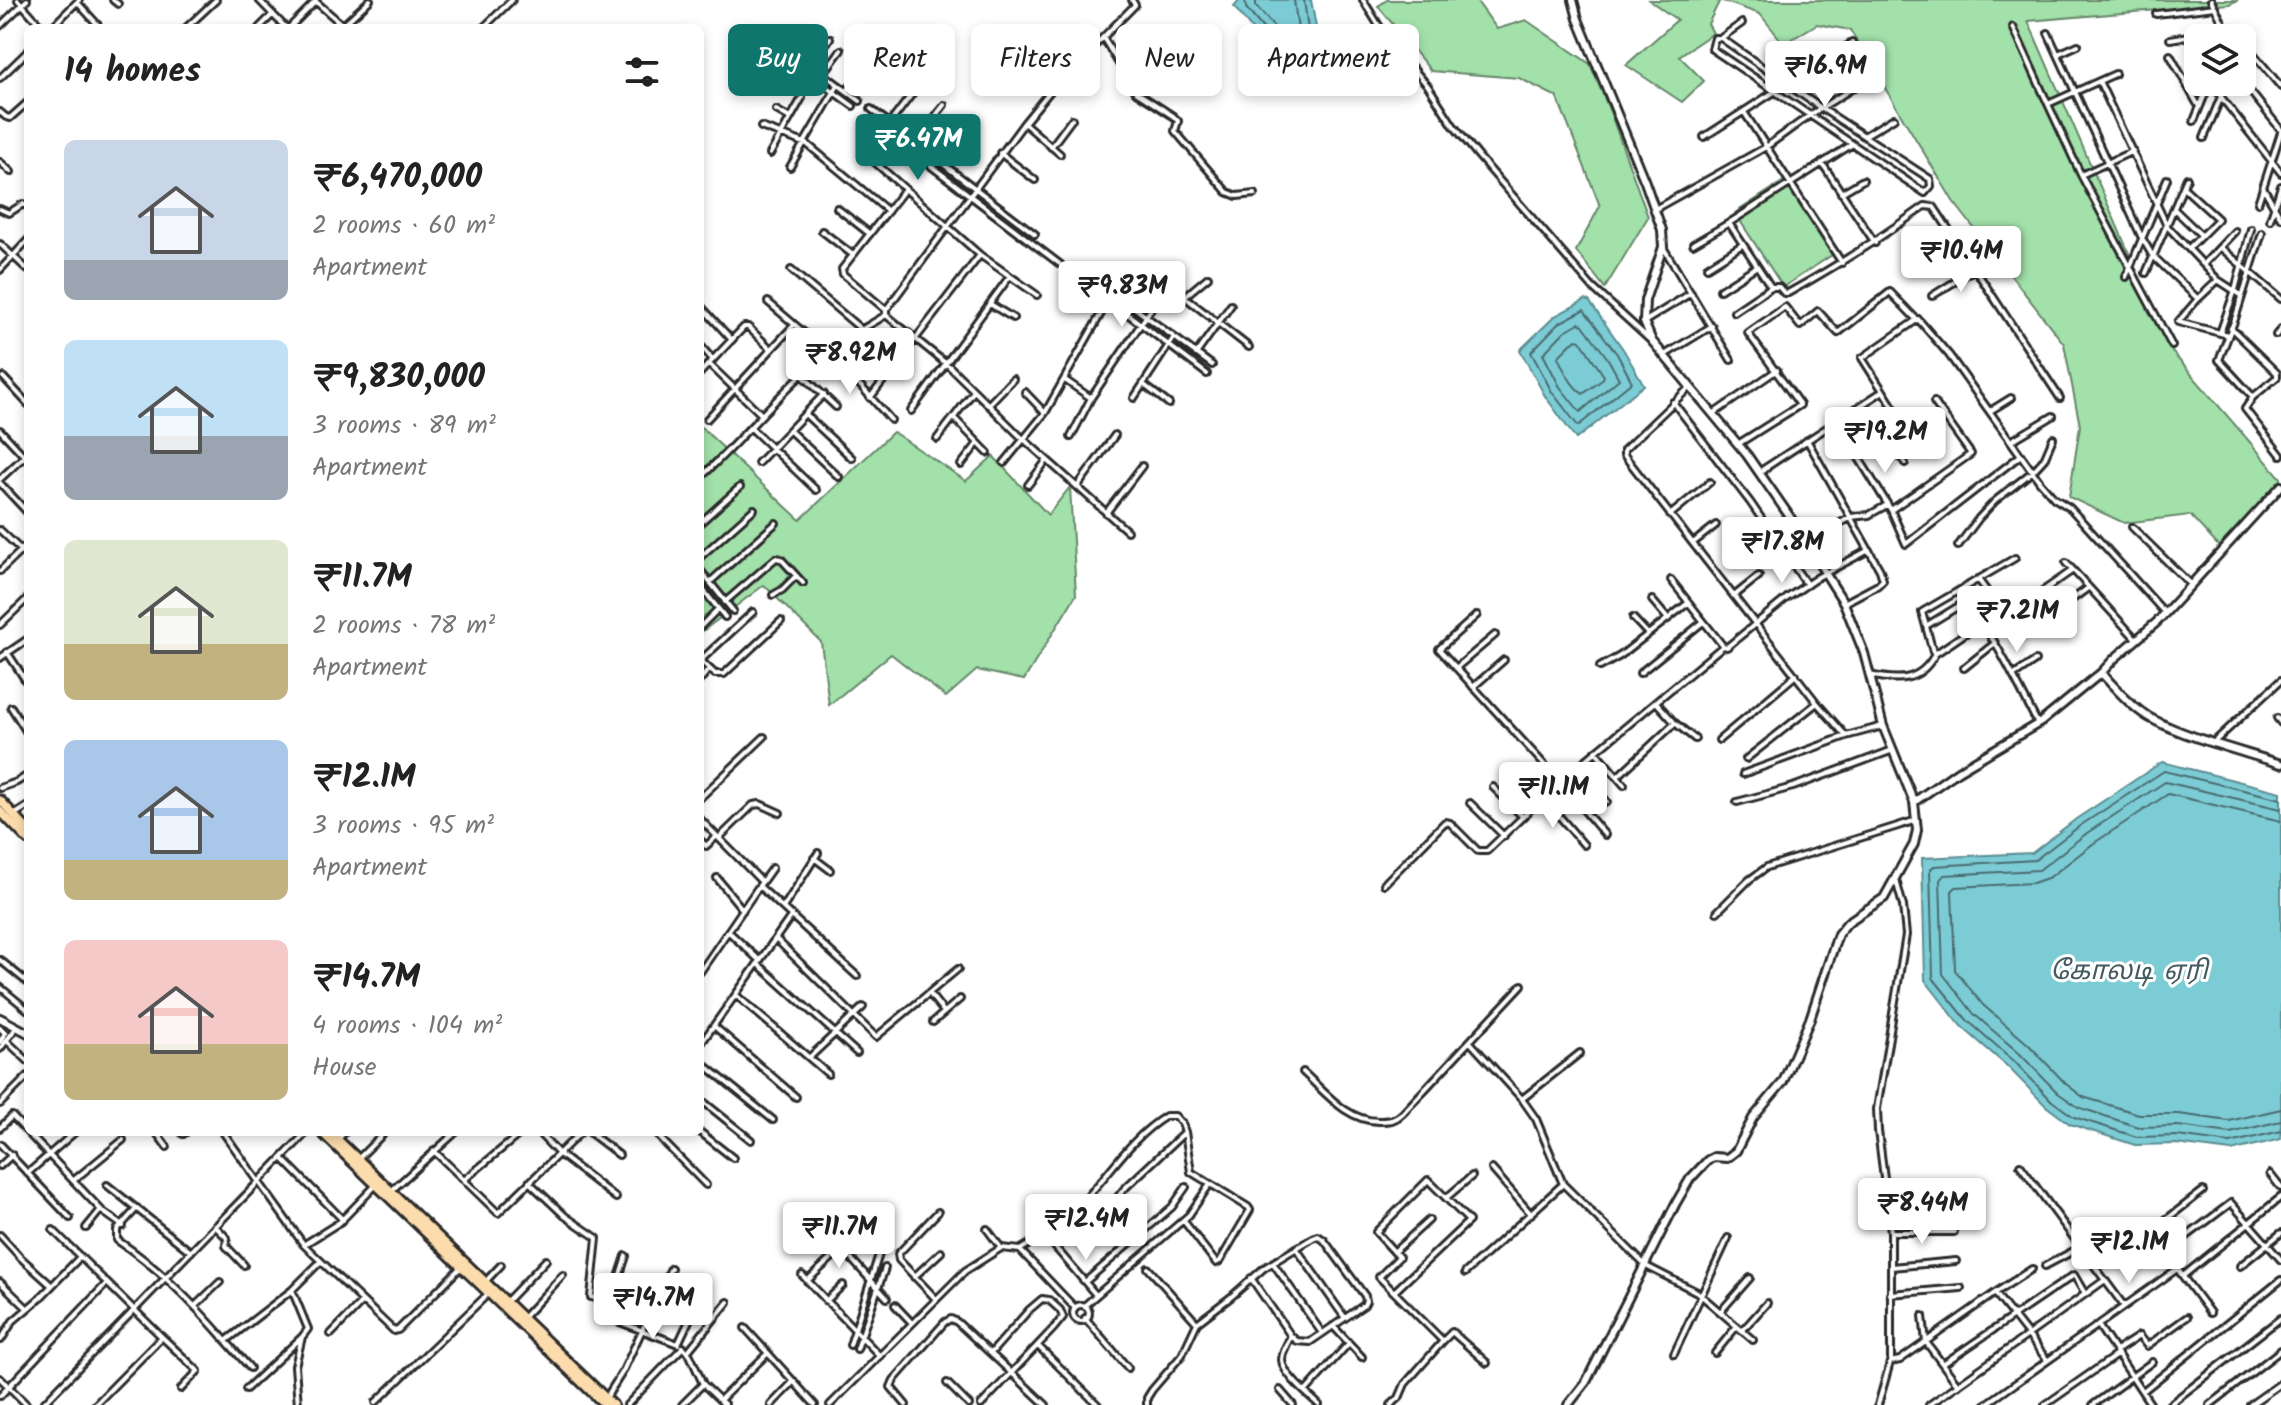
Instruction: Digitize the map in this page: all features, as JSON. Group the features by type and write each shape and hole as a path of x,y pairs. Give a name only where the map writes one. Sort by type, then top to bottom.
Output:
{"main road":[{"path":"1568,1405 1586,1382 1676,1203 1699,1168 1714,1157 1732,1156 1760,1108 1783,1082 1810,1019 1838,934 1848,922 1879,903 1896,880 1915,840 1917,820 1914,802 1883,726 1864,653 1844,603 1759,472 1662,356 1644,322 1645,300 1663,247 1662,230 1573,0"},
{"path":"1914,802 1958,771 2038,724 2101,673 2165,613 2281,486"},
{"path":"2101,673 2131,704 2150,718 2281,764"},
{"path":"0,800 24,826"},
{"path":"0,811 24,836"},
{"path":"0,1018 24,1031"},
{"path":"325,1136 523,1318 605,1402"},
{"path":"335,1136 461,1267 605,1402 613,1405"}],"street":[{"path":"0,26 20,2 27,0"},
{"path":"190,24 216,0"},
{"path":"259,0 284,24"},
{"path":"292,24 316,0 340,24"},
{"path":"346,24 370,0"},
{"path":"487,24 512,0"},
{"path":"704,474 827,352 886,312 1024,123 1051,90 1104,39 1133,2 1140,0"},
{"path":"1363,0 1386,37 1428,86 1453,125 1480,158 1592,287 1652,341"},
{"path":"2211,0 2223,24"},
{"path":"55,24 78,1 97,24"},
{"path":"20,2 39,24"},
{"path":"2156,14 2215,7"},
{"path":"263,24 273,14"},
{"path":"1721,38 1742,23"},
{"path":"2013,27 2081,175 2172,346"},
{"path":"2048,33 2141,236 2152,255 2198,299"},
{"path":"2170,39 2184,37"},
{"path":"1715,38 1721,38 1930,179 1931,186 1925,193 1712,49 1715,38"},
{"path":"1104,39 1136,92 1178,121 1175,131 1223,188 1237,196 1255,194"},
{"path":"1786,83 1852,43"},
{"path":"2058,54 2078,45"},
{"path":"828,67 841,50"},
{"path":"0,78 24,55"},
{"path":"2170,55 2200,105"},
{"path":"2256,58 2281,87"},
{"path":"2048,104 2115,74"},
{"path":"1655,209 1766,147 1872,76"},
{"path":"828,78 844,89"},
{"path":"2099,81 2167,226 2218,280 2241,295"},
{"path":"790,167 838,85"},
{"path":"828,88 853,106"},
{"path":"1704,137 1774,92"},
{"path":"854,96 860,101"},
{"path":"890,123 910,96"},
{"path":"2194,121 2204,96"},
{"path":"2254,96 2281,131 2258,203"},
{"path":"2204,138 2221,97 2281,173"},
{"path":"770,154 802,98"},
{"path":"915,142 944,105"},
{"path":"0,112 10,118 24,106"},
{"path":"871,109 1035,234"},
{"path":"776,110 790,118"},
{"path":"1744,112 1842,263"},
{"path":"1864,136 1894,118"},
{"path":"1051,147 1072,119"},
{"path":"1024,123 1060,154"},
{"path":"761,127 803,143 888,211"},
{"path":"943,163 967,131"},
{"path":"1693,244 1851,144"},
{"path":"2081,175 2133,151"},
{"path":"1000,153 1035,180"},
{"path":"935,156 931,166 1061,265"},
{"path":"870,158 980,255 1037,295"},
{"path":"0,162 11,172"},
{"path":"1822,163 1875,243"},
{"path":"2146,273 2187,178"},
{"path":"2126,277 2167,179"},
{"path":"1841,193 1863,180"},
{"path":"2270,220 2281,186"},
{"path":"2183,187 2218,219 2189,248"},
{"path":"2263,187 2281,218"},
{"path":"905,189 842,269 843,274 1127,531"},
{"path":"0,209 9,213 24,205"},
{"path":"1734,312 1771,287 1779,287 1788,293 1875,243 1927,205 1934,207 1955,237 2060,398"},
{"path":"837,208 870,234"},
{"path":"2174,209 2202,236"},
{"path":"1729,223 1771,287"},
{"path":"2220,333 2251,229"},
{"path":"822,231 853,255"},
{"path":"2204,264 2235,231"},
{"path":"2253,397 2219,363 2262,233"},
{"path":"1911,265 1955,237"},
{"path":"0,244 24,266"},
{"path":"0,270 24,244"},
{"path":"1707,267 1743,245"},
{"path":"1663,247 1731,360"},
{"path":"2220,247 2281,299"},
{"path":"870,398 980,255"},
{"path":"1720,290 1757,266"},
{"path":"1932,296 1975,269"},
{"path":"791,270 862,330"},
{"path":"1071,437 1091,398 1174,275"},
{"path":"911,411 1010,276"},
{"path":"1184,297 1208,277"},
{"path":"2218,280 2178,322 2228,335"},
{"path":"1168,284 1249,347"},
{"path":"1004,463 1045,413 1115,290 1212,365"},
{"path":"1738,444 1800,405 1748,333 1785,307 1800,326 1818,311 1838,333 1890,292 1949,355 2054,498 2070,508 2165,613"},
{"path":"1644,322 1691,293"},
{"path":"1109,300 1207,374"},
{"path":"768,302 841,364 891,420"},
{"path":"990,304 1013,318"},
{"path":"1196,354 1231,305"},
{"path":"704,309 732,340"},
{"path":"1917,320 1862,358 1897,413 1905,417 1929,448"},
{"path":"707,419 794,325"},
{"path":"1662,356 1712,326"},
{"path":"704,369 744,327 748,327 771,349"},
{"path":"2231,328 2277,373 2277,377 2245,407 2281,455"},
{"path":"2276,335 2281,329"},
{"path":"1134,398 1174,337"},
{"path":"704,351 735,390 762,415"},
{"path":"1713,414 1777,370"},
{"path":"802,375 836,407"},
{"path":"3,377 24,400"},
{"path":"988,405 1013,379"},
{"path":"1065,380 1091,398"},
{"path":"1143,384 1169,404"},
{"path":"1690,387 1624,450 1628,462 1846,736"},
{"path":"937,439 974,391"},
{"path":"1759,472 1883,391"},
{"path":"1025,392 1045,413"},
{"path":"758,463 824,394"},
{"path":"1990,411 2011,398"},
{"path":"1673,402 1750,502 1807,585"},
{"path":"1805,542 1851,517 1889,508 1971,454 1934,402"},
{"path":"805,414 852,458"},
{"path":"2011,441 2053,416"},
{"path":"1905,417 1885,434 1905,463"},
{"path":"954,418 988,453"},
{"path":"1836,421 1889,508 1906,544 2021,455"},
{"path":"751,428 816,490"},
{"path":"0,430 24,453"},
{"path":"790,431 839,477"},
{"path":"1077,487 1115,435"},
{"path":"1958,546 1995,501 2044,459 2053,438"},
{"path":"1807,440 1880,570 1882,583 1844,603"},
{"path":"961,465 978,443"},
{"path":"24,459 0,481 24,508"},
{"path":"1028,485 1047,460"},
{"path":"1106,513 1142,466"},
{"path":"1670,515 1710,482"},
{"path":"704,519 740,487"},
{"path":"704,553 754,509"},
{"path":"710,582 776,523"},
{"path":"1693,543 1716,525"},
{"path":"2132,527 2191,585"},
{"path":"0,530 21,550"},
{"path":"0,571 24,547"},
{"path":"1384,884 1445,822 1450,823 1478,851 1487,851 1560,782 1723,646 1727,647 1807,585 1869,550"},
{"path":"725,602 776,558 781,559 803,583"},
{"path":"1935,654 1922,612 2015,558"},
{"path":"2066,563 2137,640"},
{"path":"2034,597 2073,570"},
{"path":"704,575 733,611"},
{"path":"773,595 796,576"},
{"path":"1734,596 1759,576"},
{"path":"1964,668 2009,622 1978,579"},
{"path":"1671,580 1723,646"},
{"path":"2051,615 2089,588"},
{"path":"1958,591 1993,640 2038,724"},
{"path":"704,593 725,617"},
{"path":"1652,600 1668,619"},
{"path":"1926,626 1967,601"},
{"path":"0,625 24,602"},
{"path":"1600,667 1620,656 1688,603"},
{"path":"704,623 718,609"},
{"path":"704,656 753,612"},
{"path":"1477,615 1439,649 1605,835"},
{"path":"1633,618 1648,634"},
{"path":"704,664 715,674 724,674 781,621"},
{"path":"1640,673 1703,622"},
{"path":"1869,675 1891,680 1906,679 1924,669 1935,654 1982,622"},
{"path":"1456,668 1495,635"},
{"path":"0,658 24,641"},
{"path":"7,652 24,678"},
{"path":"1473,687 1504,660"},
{"path":"2013,676 2035,661"},
{"path":"704,675 709,669"},
{"path":"1719,740 1796,675"},
{"path":"2214,742 2281,680"},
{"path":"1656,702 1695,739"},
{"path":"1746,759 1817,703"},
{"path":"11,707 24,728"},
{"path":"1617,777 1675,723"},
{"path":"1743,774 1846,736 1883,726"},
{"path":"704,794 764,737"},
{"path":"1737,802 1793,787 1893,750"},
{"path":"1596,752 1624,785"},
{"path":"1578,767 1607,802"},
{"path":"0,788 24,778"},
{"path":"1493,787 1523,817"},
{"path":"1543,797 1584,845"},
{"path":"1470,803 1504,836"},
{"path":"704,844 706,846 718,837 753,805 760,804 780,813"},
{"path":"14,815 24,809"},
{"path":"1717,912 1767,867 1917,820"},
{"path":"704,823 783,908 857,976"},
{"path":"783,908 818,853"},
{"path":"814,858 830,870"},
{"path":"704,965 772,868"},
{"path":"717,878 743,910"},
{"path":"1878,1405 1890,1362 1891,1232 1877,1109 1906,935 1896,880"},
{"path":"704,1040 792,915"},
{"path":"728,931 857,1053"},
{"path":"776,939 876,1037 958,969"},
{"path":"0,960 24,980"},
{"path":"1303,1072 1353,1116 1364,1121 1390,1121 1399,1117 1522,985"},
{"path":"0,987 24,1007"},
{"path":"929,993 944,1012"},
{"path":"736,995 828,1074"},
{"path":"933,1022 960,999"},
{"path":"810,1057 863,1007"},
{"path":"714,1026 796,1097"},
{"path":"0,1028 5,1033 0,1042"},
{"path":"0,1049 16,1028"},
{"path":"7,1041 24,1057"},
{"path":"1470,1042 1536,1119 1563,1184 1646,1266 1700,1295 1753,1340"},
{"path":"1522,1099 1580,1053"},
{"path":"704,1064 773,1120"},
{"path":"0,1104 24,1080"},
{"path":"704,1102 751,1140"},
{"path":"0,1128 12,1116 24,1129"},
{"path":"830,1405 965,1271 1001,1248 1020,1250 1061,1223 1078,1208 1123,1154 1166,1116 1175,1116 1182,1124 1191,1172 1250,1210 1216,1263 1183,1220"},
{"path":"1105,1213 1124,1189 1185,1132"},
{"path":"704,1135 733,1158"},
{"path":"31,1136 102,1211 123,1226"},
{"path":"28,1173 70,1136"},
{"path":"159,1136 167,1147"},
{"path":"226,1136 304,1245 390,1329 398,1330 461,1267"},
{"path":"42,1405 303,1136"},
{"path":"338,1139 341,1136"},
{"path":"358,1159 381,1136"},
{"path":"389,1193 451,1136"},
{"path":"464,1180 517,1136"},
{"path":"542,1136 559,1154 616,1198"},
{"path":"434,1151 498,1213 577,1136"},
{"path":"594,1136 619,1155"},
{"path":"658,1136 706,1185"},
{"path":"74,1180 123,1140"},
{"path":"0,1144 70,1218"},
{"path":"0,1166 12,1155"},
{"path":"282,1158 343,1220"},
{"path":"2020,1165 2124,1306"},
{"path":"1492,1169 1531,1214"},
{"path":"2270,1174 2281,1188"},
{"path":"1446,1198 1472,1176"},
{"path":"1394,1292 1469,1221 1428,1180 1376,1232 1399,1257 1379,1277 1394,1292 1443,1341"},
{"path":"529,1182 565,1216 597,1238 591,1297 611,1302"},
{"path":"1075,1308 1084,1306 1183,1220 1210,1184"},
{"path":"1465,1273 1563,1184"},
{"path":"107,1185 191,1252"},
{"path":"304,1245 343,1220 376,1185"},
{"path":"1085,1282 1172,1207 1186,1187"},
{"path":"2203,1191 2150,1232 2210,1313"},
{"path":"1887,1207 1929,1196"},
{"path":"2182,1277 2281,1197"},
{"path":"2165,1253 2231,1203 2281,1260"},
{"path":"137,1208 117,1230 117,1240 166,1277 250,1368"},
{"path":"1935,1231 1932,1219 1953,1208"},
{"path":"86,1228 102,1211"},
{"path":"936,1299 899,1260 898,1254 938,1212"},
{"path":"813,1217 887,1298"},
{"path":"1394,1252 1429,1220"},
{"path":"215,1226 227,1238 226,1246 244,1265"},
{"path":"987,1229 1001,1248"},
{"path":"53,1230 198,1371 181,1389"},
{"path":"1891,1232 1954,1232"},
{"path":"2045,1266 2114,1232"},
{"path":"2240,1266 2281,1233"},
{"path":"0,1235 52,1286"},
{"path":"1147,1405 1152,1390 1182,1355 1197,1323 1251,1278 1318,1236 1324,1240 1366,1301 1310,1342 1297,1341 1251,1278"},
{"path":"807,1281 853,1238"},
{"path":"1674,1354 1728,1238"},
{"path":"1055,1247 1096,1295"},
{"path":"850,1345 881,1248"},
{"path":"1296,1248 1345,1318"},
{"path":"1020,1250 1075,1308"},
{"path":"914,1277 941,1252"},
{"path":"626,1256 609,1318 683,1348 703,1384 725,1405"},
{"path":"1,1340 27,1308 80,1257"},
{"path":"506,1302 546,1260"},
{"path":"226,1341 292,1290 321,1261"},
{"path":"1891,1267 1956,1261"},
{"path":"1273,1263 1322,1333"},
{"path":"485,1282 501,1265"},
{"path":"605,1402 623,1371 671,1268"},
{"path":"857,1349 885,1268"},
{"path":"1148,1268 1197,1323"},
{"path":"1890,1362 1900,1360 2032,1269"},
{"path":"1985,1405 2177,1269"},
{"path":"523,1318 563,1275"},
{"path":"802,1275 880,1356"},
{"path":"1943,1364 2074,1275 2085,1294"},
{"path":"1721,1311 1750,1278"},
{"path":"1929,1405 2105,1280"},
{"path":"2143,1391 2281,1280"},
{"path":"0,1282 27,1308"},
{"path":"195,1306 220,1282"},
{"path":"0,1396 107,1283"},
{"path":"826,1301 843,1285"},
{"path":"1890,1294 1961,1288"},
{"path":"246,1389 308,1329 292,1290"},
{"path":"683,1348 703,1291"},
{"path":"376,1402 489,1293"},
{"path":"1995,1293 2047,1360"},
{"path":"981,1405 1063,1317 1060,1310 1049,1300 1042,1299 991,1353"},
{"path":"331,1334 362,1302"},
{"path":"627,1405 728,1302"},
{"path":"1742,1331 1767,1303"},
{"path":"895,1305 912,1323"},
{"path":"1075,1308 1073,1312 1081,1320 1088,1312 1084,1306"},
{"path":"1923,1316 1926,1342 1958,1385"},
{"path":"2045,1405 2139,1336 2147,1346 2187,1317"},
{"path":"1085,1318 1128,1368"},
{"path":"2169,1405 2281,1318"},
{"path":"906,1405 891,1387 894,1380 951,1319 1046,1405"},
{"path":"2098,1325 2152,1405"},
{"path":"1333,1326 1362,1357"},
{"path":"1715,1353 1737,1326"},
{"path":"745,1328 815,1405"},
{"path":"0,1329 7,1331"},
{"path":"1391,1405 1399,1398 1405,1384 1452,1332 1487,1363"},
{"path":"1291,1336 1282,1360 1286,1372 1319,1405"},
{"path":"95,1405 162,1337"},
{"path":"298,1405 295,1366 302,1337"},
{"path":"1305,1392 1349,1343"},
{"path":"1038,1346 1098,1405"},
{"path":"2210,1405 2281,1350"},
{"path":"720,1400 768,1353"},
{"path":"2093,1405 2152,1362"},
{"path":"0,1378 27,1405"},
{"path":"771,1405 794,1381"},
{"path":"947,1383 969,1405"},
{"path":"2250,1405 2281,1383"},
{"path":"682,1405 703,1384"},
{"path":"1280,1390 1293,1405"}],"green space":[{"path":"1387,0 1476,0 1497,29 1526,20 1590,64 1648,217 1605,288 1576,251 1600,206 1557,97 1519,78 1431,71 1419,56 1419,24 1393,24 1378,6"},
{"path":"1649,0 1720,0 1708,24 1713,33 1679,56 1704,81 1682,102 1626,65 1677,20"},
{"path":"1720,0 2238,0 2229,4 2028,21 2172,352 2281,478 2281,487 2222,550 2190,515 2124,523 2069,497 2080,426 2064,344 1953,201 1850,30 1817,24 1784,44 1760,14"},
{"path":"1784,181 1832,255 1783,287 1735,213"},
{"path":"704,430 800,520 893,432 966,481 993,456 1048,515 1070,487 1076,595 1024,680 977,670 946,697 891,654 829,705 821,642 764,585 704,630"}],"water":[{"path":"1240,0 1311,0 1315,24 1248,24 1234,7"},
{"path":"1585,300 1589,301 1623,349 1644,385 1576,439 1545,396 1520,350 1555,316"},
{"name":"கோலடி ஏரி","path":"2162,762 2281,792 2281,1139 2231,1151 2176,1144 2135,1145 2070,1124 2046,1106 1961,1026 1925,980 1922,858 2032,853 2076,819"}]}
